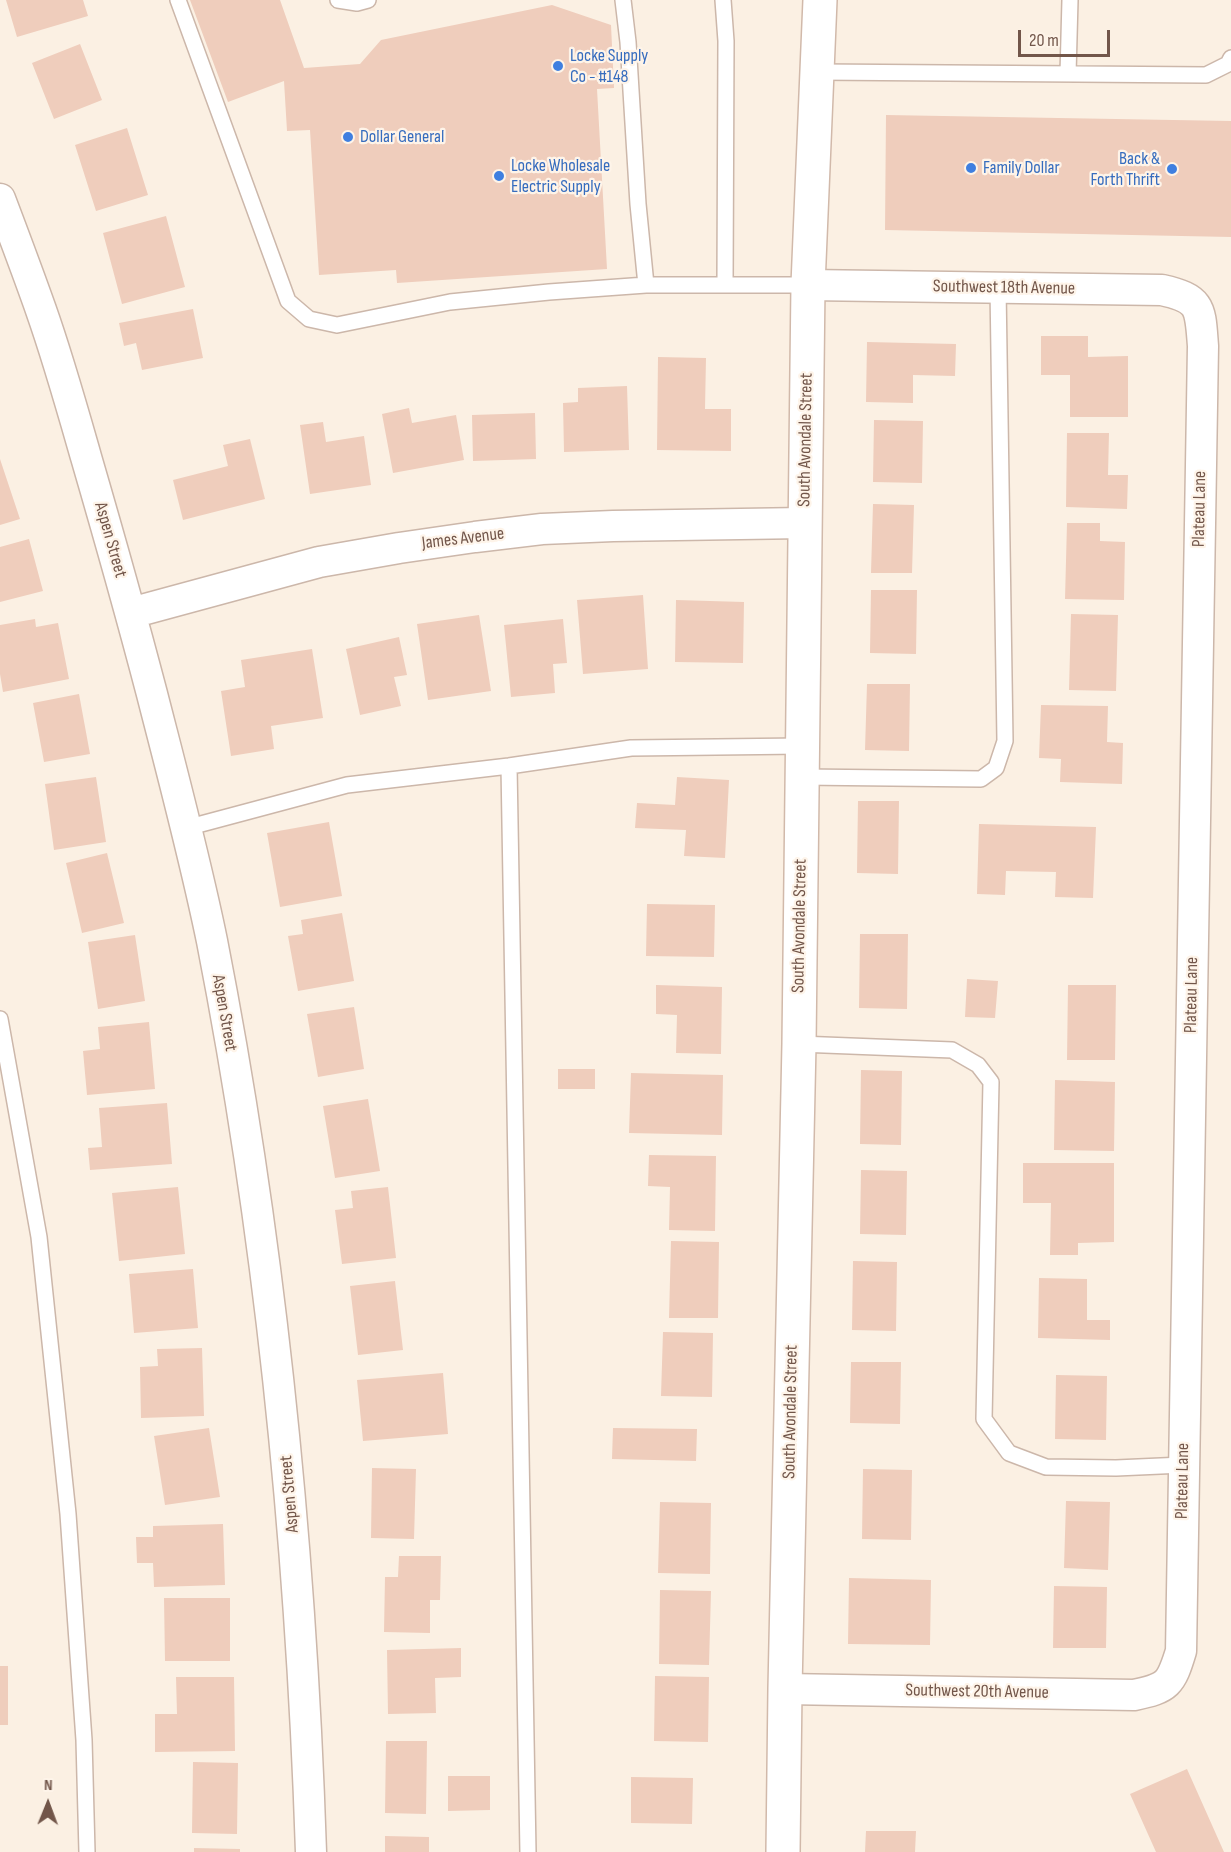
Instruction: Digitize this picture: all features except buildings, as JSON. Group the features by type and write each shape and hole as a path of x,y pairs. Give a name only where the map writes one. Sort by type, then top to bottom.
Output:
{"main road":[{"name":"South Avondale Street","path":"783,1852 799,1044 808,285 820,0"}],"street":[{"name":"Aspen Street","path":"0,199 42,313 131,613 186,828 211,940 256,1206 286,1454 298,1585 307,1730 310,1852"},
{"name":"Southwest 18th Avenue","path":"808,285 1162,290 1182,294 1195,304"},
{"name":"Plateau Lane","path":"1167,1684 1176,1669 1181,1651 1203,346 1201,320 1195,304"},
{"name":"James Avenue","path":"131,613 319,562 475,537 542,529 613,525 804,523"},
{"name":"Southwest 20th Avenue","path":"785,1689 1134,1695 1152,1692 1167,1684"}],"lane":[{"path":"178,0 288,301 309,319 337,325 450,302 646,285 808,285"},
{"path":"338,0 357,3 368,0"},
{"path":"624,0 646,285"},
{"path":"723,0 726,41 725,284"},
{"path":"1068,74 1070,0"},
{"path":"818,72 1206,75 1227,64 1231,58"},
{"path":"186,828 347,785 631,748 981,779 996,768 1005,741 998,288"},
{"path":"509,765 528,1852"},
{"path":"0,1019 39,1237 68,1514 84,1740 87,1852"},
{"path":"799,1044 952,1050 978,1065 991,1082 984,1419 1009,1453 1046,1467 1116,1468 1184,1465"}],"place":[{"name":"Locke Supply Co - #148","path":"558,66"},
{"name":"Dollar General","path":"348,137"},
{"name":"Family Dollar","path":"971,168"},
{"name":"Back & Forth Thrift","path":"1172,169"},
{"name":"Locke Wholesale Electric Supply","path":"499,176"}]}
